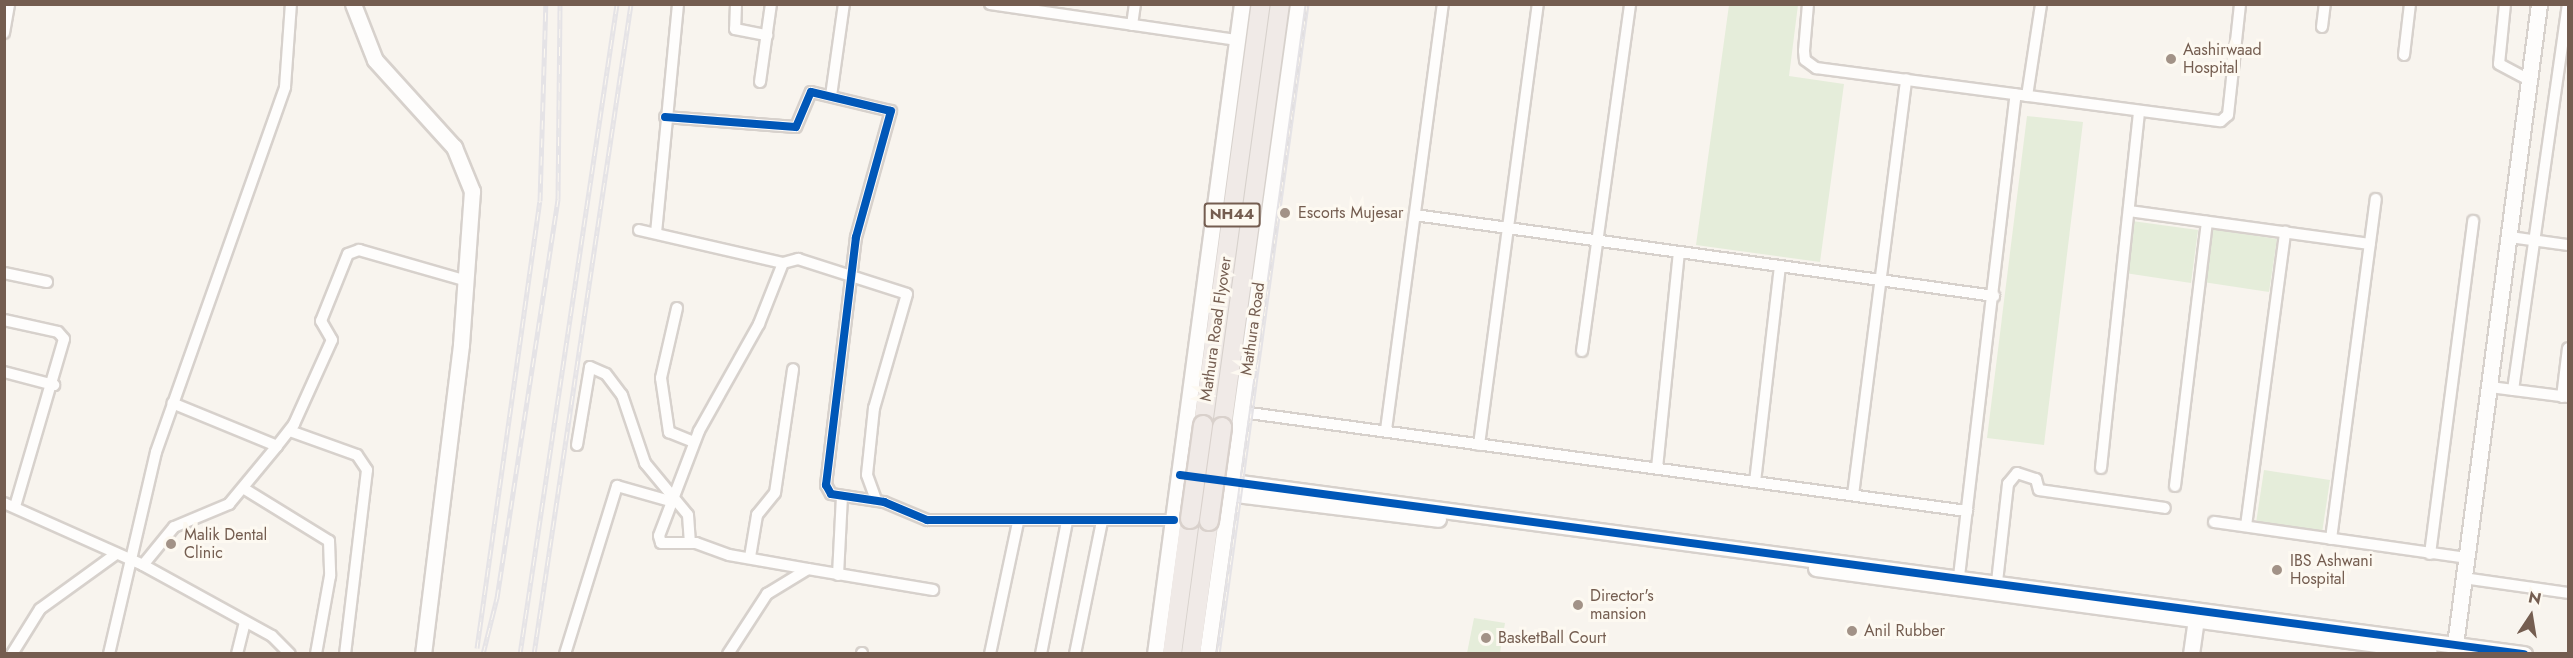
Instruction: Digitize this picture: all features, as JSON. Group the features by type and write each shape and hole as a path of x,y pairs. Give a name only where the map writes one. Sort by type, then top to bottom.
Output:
{"highway":[{"name":"Mathura Road Flyover","path":"1172,654 1261,4"},
{"name":"Mathura Road Flyover","path":"1191,654 1280,4"}],"street":[{"path":"4,33 9,4"},
{"path":"109,654 130,561 172,403 285,87 291,4"},
{"path":"353,4 375,60 454,147 467,170 472,191 467,281 423,654"},
{"path":"656,233 665,117 678,4"},
{"path":"736,4 735,30 767,35"},
{"path":"760,82 771,4"},
{"path":"831,96 844,4"},
{"path":"990,4 1237,40"},
{"path":"1132,25 1135,4"},
{"path":"1155,654 1180,481 1242,4"},
{"name":"Mathura Road","path":"1207,654 1298,4"},
{"path":"1386,430 1443,4"},
{"path":"1479,445 1538,4"},
{"path":"1582,351 1630,4"},
{"path":"1808,4 1804,51 1810,65 2139,111 2226,120 2240,4"},
{"path":"1958,583 2021,95 2041,4"},
{"path":"2322,27 2325,4"},
{"path":"2404,55 2410,4"},
{"path":"2505,4 2499,64 2527,79"},
{"path":"2450,649 2463,578 2490,387 2510,237 2527,79 2539,4"},
{"path":"2513,390 2568,4"},
{"path":"1853,495 1906,80"},
{"path":"665,117 796,127 808,93 831,96 891,111 856,237 855,275 842,333 826,485 842,497 876,500 927,520 1018,522 1174,520"},
{"path":"2101,468 2139,111"},
{"path":"2331,539 2376,199"},
{"path":"2129,211 2370,244"},
{"path":"1415,215 1994,296"},
{"path":"2430,554 2473,221"},
{"path":"2175,486 2207,222"},
{"path":"639,230 783,263 798,259 855,275 907,294 874,408 867,475 876,500"},
{"path":"2246,526 2285,232"},
{"path":"2510,237 2568,245"},
{"path":"143,565 174,527 225,507 290,431 332,340 321,324 348,254 359,250 467,281"},
{"path":"1657,468 1679,252"},
{"path":"783,263 759,324 718,388 672,497 659,540 690,542 808,569 933,591"},
{"path":"1755,482 1780,266"},
{"path":"4,273 46,282"},
{"path":"677,308 661,378 669,432 694,442"},
{"path":"4,320 63,336 54,385 10,505 143,565 245,623 290,654"},
{"path":"2490,387 2565,397 2568,348"},
{"path":"577,445 590,367 618,387 645,463 688,515 690,542"},
{"path":"750,557 757,515 775,493 793,369"},
{"path":"4,372 54,385"},
{"path":"172,403 277,446"},
{"path":"1242,412 1967,511"},
{"path":"290,431 357,455 366,465 345,654"},
{"path":"1997,582 2008,484 2017,473 2036,478 2039,490 2165,508"},
{"path":"1180,481 2450,649 2524,654"},
{"path":"565,654 616,486 672,497"},
{"path":"243,488 329,541 330,576 316,654"},
{"path":"838,575 842,497"},
{"path":"1041,654 1067,521"},
{"path":"1075,654 1102,521"},
{"path":"990,654 1018,522"},
{"path":"2214,522 2466,558"},
{"path":"12,654 40,609 116,554"},
{"path":"729,654 767,594 808,569"},
{"path":"2463,578 2568,593"},
{"path":"1958,583 1997,582 2196,615"},
{"path":"2191,654 2196,615"},
{"path":"237,654 245,623"}],"green space":[{"path":"1729,5 1798,5 1789,76 1844,84 1820,262 1696,245"},
{"path":"2027,116 2083,122 2044,445 1987,438"},
{"path":"2132,221 2198,230 2191,283 2125,273"},
{"path":"2211,229 2277,239 2269,292 2203,282"},
{"path":"2264,470 2330,480 2322,533 2256,523"},
{"name":"BasketBall Court","path":"1474,618 1505,623 1500,653 1467,653"}],"railway":[{"path":"477,648 540,201 546,4"},
{"path":"483,654 497,598 558,199 560,4"},
{"path":"520,654 617,4"},
{"path":"534,654 631,4"},
{"path":"1218,654 1307,4"}],"cycle path":[{"path":"665,117 796,127 811,92 891,111 856,237 826,485 831,494 884,502 927,520 1174,520"},
{"path":"1180,475 2524,654"}],"place":[{"name":"Aashirwaad Hospital","path":"2171,59"},
{"name":"Escorts Mujesar","path":"1285,213"},
{"name":"Malik Dental Clinic","path":"171,544"},
{"name":"IBS Ashwani Hospital","path":"2277,570"},
{"name":"Director's mansion","path":"1578,605"},
{"name":"Anil Rubber","path":"1852,631"},
{"name":"BasketBall Court","path":"1486,638"}]}
